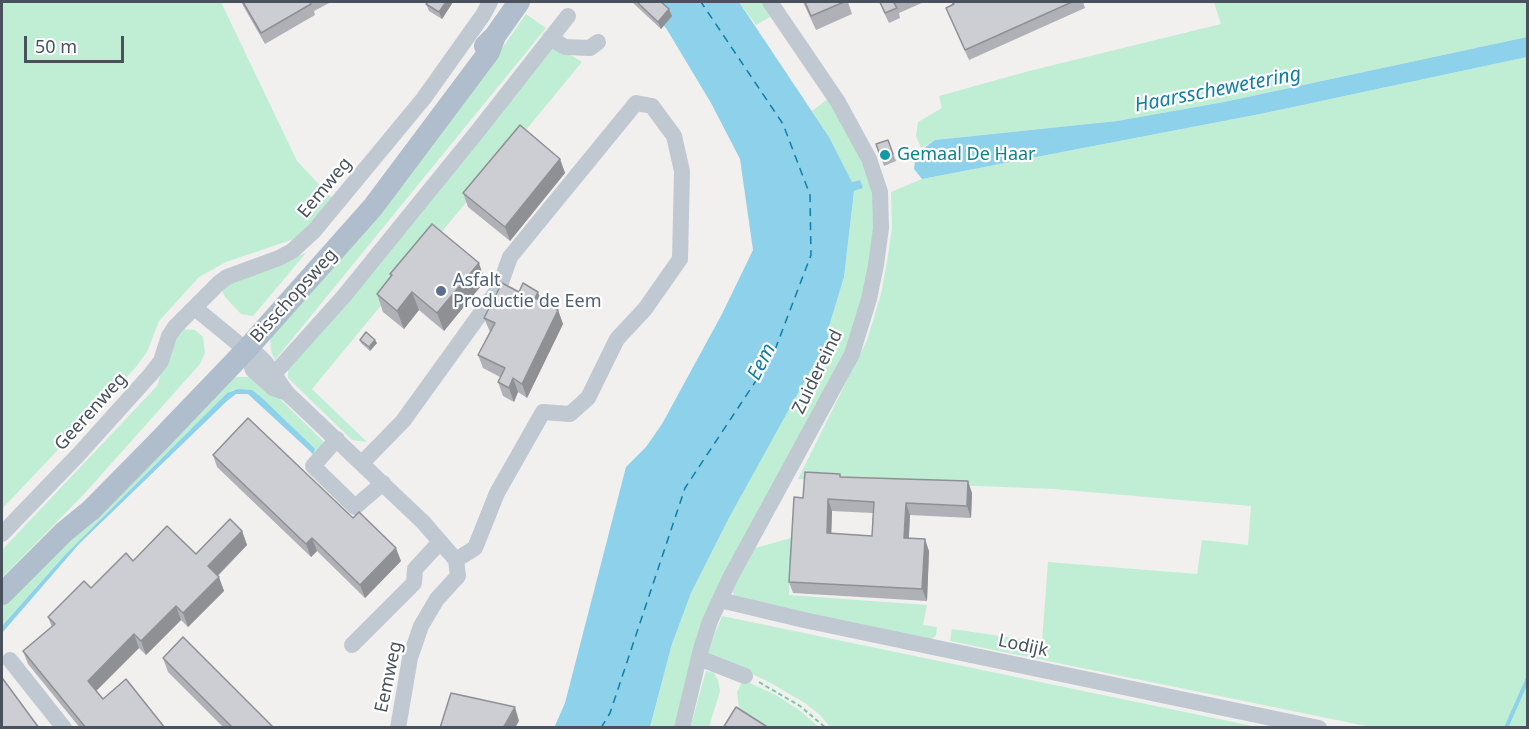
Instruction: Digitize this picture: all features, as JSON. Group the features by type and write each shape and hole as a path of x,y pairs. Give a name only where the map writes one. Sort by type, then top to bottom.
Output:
{"main road":[{"name":"Bisschopsweg","path":"2,594 64,532 132,451 240,346 374,207 489,52 495,36 519,2"}],"street":[{"name":"Eemweg","path":"195,308 227,277 279,258 292,251 314,231 424,98 490,2"},
{"name":"Zuidereind","path":"681,728 708,629 730,578 852,354 869,299 881,228 880,192 869,159 838,102 770,2"},
{"path":"274,374 351,287 568,16"},
{"path":"550,38 565,47 590,48 598,42"},
{"path":"195,308 240,346 259,356 287,393 423,522 456,560 475,548 497,493 543,411 570,414 588,398 617,339 645,309 680,259 682,171 675,136 652,105 636,103 510,257 499,288 403,421 362,463"},
{"name":"Geerenweg","path":"2,534 152,374 161,361 174,327 195,308"},
{"path":"240,346 253,370 273,388 287,393"},
{"path":"337,439 314,466 356,507 382,483"},
{"path":"352,645 414,583 415,570 440,542"},
{"name":"Eemweg","path":"398,728 410,658 421,626 437,599 458,576 456,560"},
{"name":"Lodijk","path":"720,600 815,623 1319,728"},
{"path":"699,658 746,676"},
{"path":"10,660 64,728"}],"path":[{"path":"746,676 800,706 826,728"}],"green space":[{"path":"2,2 221,2 297,161 332,198 300,237 226,262 199,277 159,321 147,352 136,367 2,509"},
{"path":"739,2 762,2 772,16 756,25"},
{"path":"1214,2 1527,2 1527,37 1224,102 1117,121 936,140 921,148 916,136 918,122 942,108 939,96 1029,71 1221,24"},
{"path":"526,14 546,28 275,360 271,351 270,337 466,100"},
{"path":"551,43 582,62 312,389 367,442 352,440 288,378 288,365"},
{"path":"1527,57 1527,727 1371,727 950,641 952,629 1042,642 1048,562 1197,574 1202,540 1248,545 1251,506 1054,489 798,479 867,340 881,294 887,262 892,228 891,192 922,179 1265,113"},
{"path":"828,99 847,129 873,189 875,233 855,331 753,525 677,727 650,728 672,644 691,593 829,334 827,333 844,277 854,191 862,188 859,180 852,182 829,137 812,111"},
{"path":"306,253 253,316 241,314 225,297 222,290 243,274"},
{"path":"183,329 195,330 203,337 205,353 200,364 85,493 2,578 2,550 157,386 169,347"},
{"path":"249,377 276,395 323,441 321,451 314,457 261,397 234,390 227,393 65,555 2,626 2,604 230,379"},
{"path":"791,538 789,595 927,605 923,625 937,627 936,635 931,640 735,598 732,590 755,548"},
{"path":"722,616 1257,727 830,727 805,703 767,681 707,653"},
{"path":"706,671 714,673 720,691 709,727 690,728"},
{"path":"743,680 776,695 819,727 756,727 740,717 737,692"}],"water":[{"name":"Eem","path":"638,2 739,2 829,137 852,182 860,180 863,188 854,191 844,277 827,333 830,335 730,516 691,593 672,644 650,727 554,728 565,703 626,467 646,447 662,424 722,314 753,250 740,159 711,103 666,28"},
{"path":"1527,37 1527,57 1265,113 922,179 914,169 916,154 935,140 1117,121 1224,102"},
{"path":"238,389 252,390 261,397 315,449 313,454 248,394 236,394 79,544 2,633 2,626 65,555 227,393"}],"building":[{"path":"243,2 310,2 311,4 261,33"},
{"path":"446,2 439,12 426,4"},
{"path":"637,2 661,2 669,9 658,22"},
{"path":"805,2 844,2 811,16"},
{"path":"880,2 897,2 894,3 897,8 885,13"},
{"path":"952,2 1072,2 965,50 946,8 954,4"},
{"path":"520,125 560,159 505,227 463,193"},
{"path":"888,140 893,154 881,158 876,144"},
{"path":"432,224 479,263 437,313 412,292 397,311 377,294 392,275 390,274"},
{"path":"502,283 519,292 523,283 538,292 535,298 558,310 522,384 513,378 509,388 498,382 505,368 478,355 495,323 484,318"},
{"path":"366,332 375,340 369,347 360,340"},
{"path":"248,418 353,518 359,512 396,548 360,585 312,538 306,544 213,455"},
{"path":"805,472 840,474 840,477 968,481 967,506 906,503 904,538 925,539 922,589 789,582 794,497 803,498","holes":["828,499 874,502 872,536 827,533"]},
{"path":"230,519 242,531 208,566 219,577 183,613 176,606 141,641 134,634 88,681 103,699 126,679 165,728 86,728 23,651 55,624 48,617 84,581 91,588 126,553 133,561 167,526 196,554"},
{"path":"183,637 274,728 233,728 163,658"},
{"path":"3,679 39,728 2,728"},
{"path":"451,693 515,707 503,728 440,728"},
{"path":"736,707 769,728 723,728"}],"waterway":[{"path":"1506,728 1528,678"}],"ferry route":[{"path":"601,728 610,713 685,488 773,355 811,255 810,195 783,124 701,2"}],"place":[{"name":"Gemaal De Haar","path":"885,155"},
{"name":"Asfalt Productie de Eem","path":"441,291"}],"water label":[{"name":"Haarsschewetering","path":"1218,90"}]}
